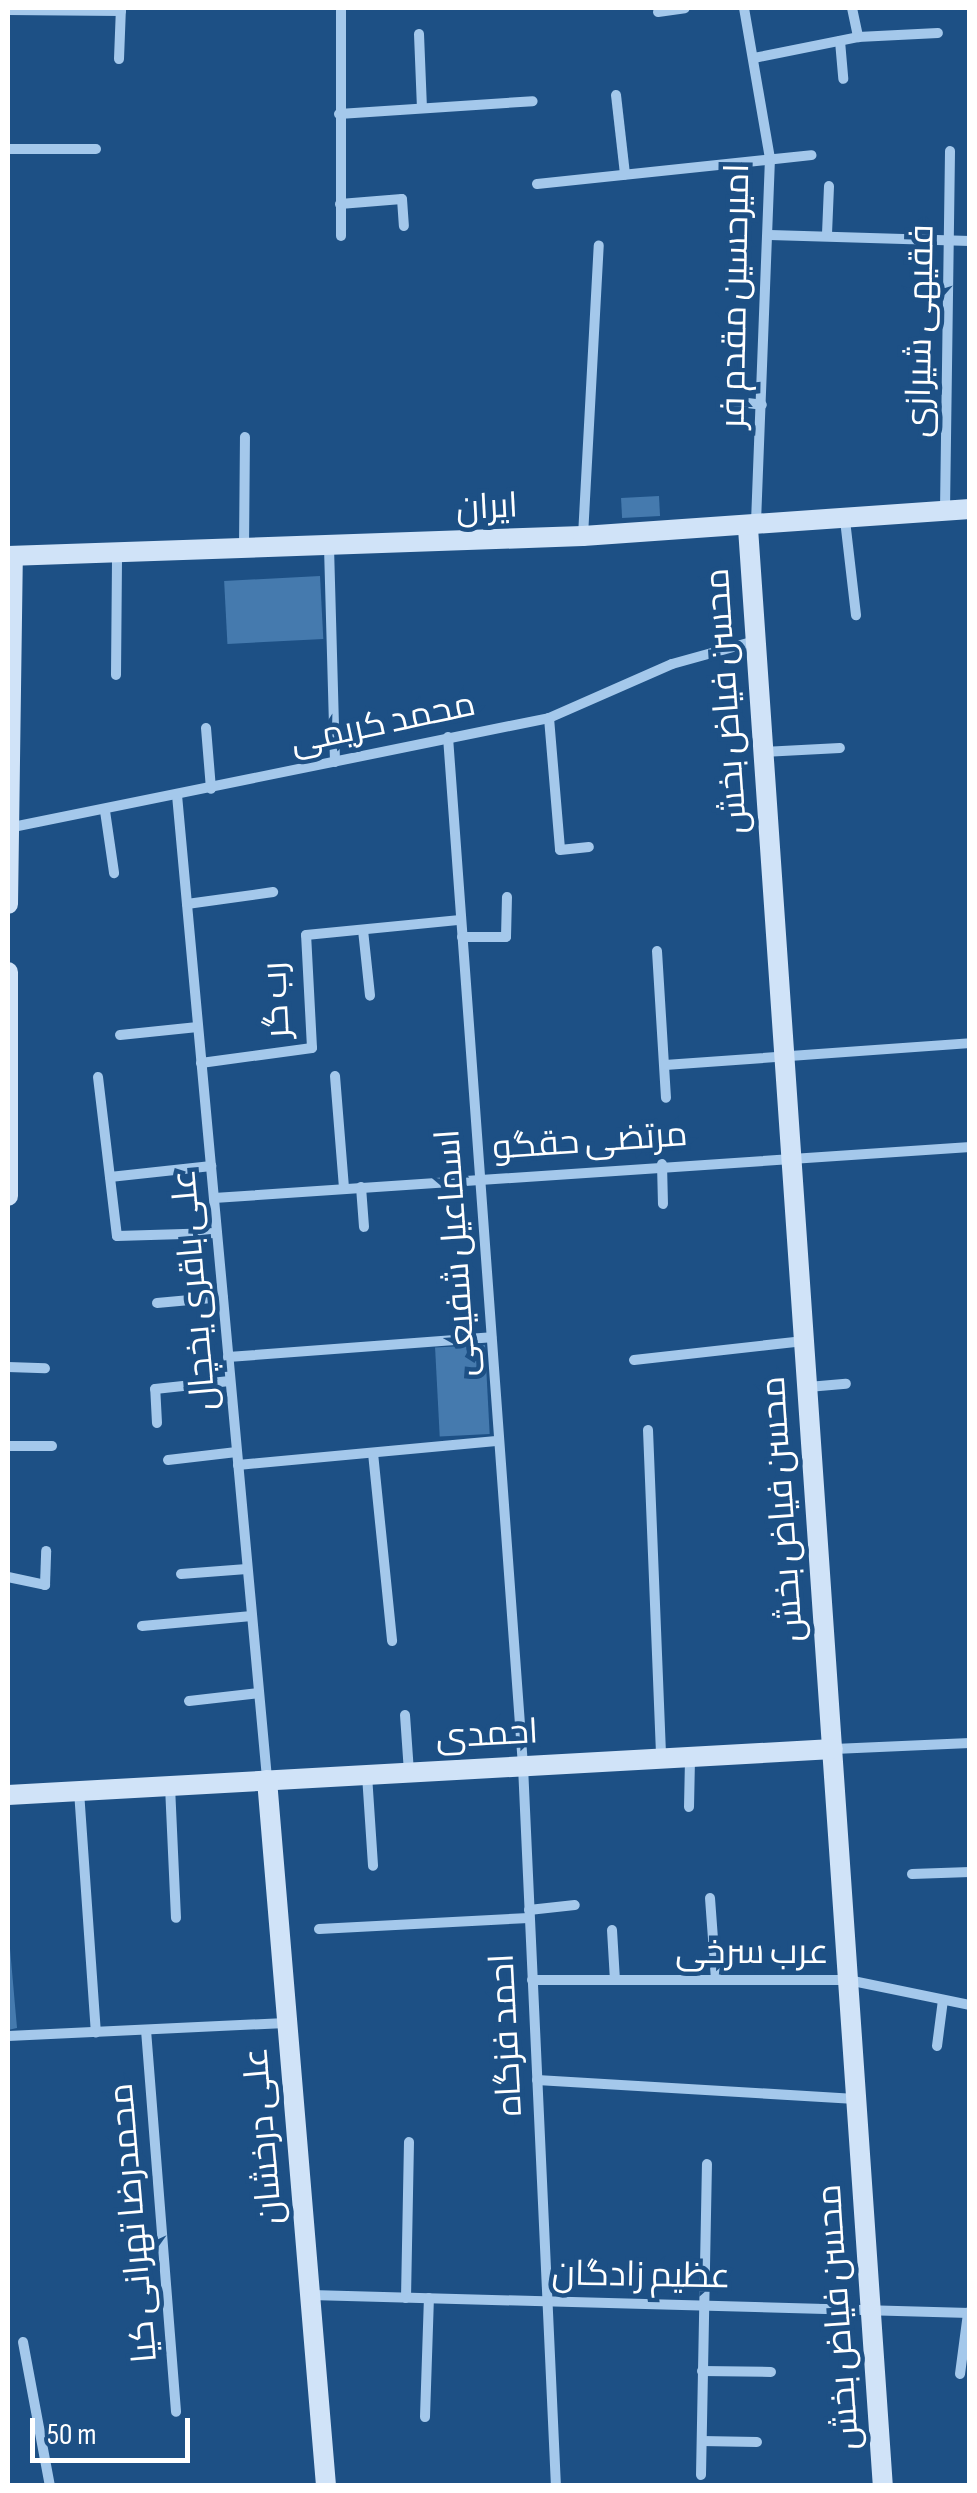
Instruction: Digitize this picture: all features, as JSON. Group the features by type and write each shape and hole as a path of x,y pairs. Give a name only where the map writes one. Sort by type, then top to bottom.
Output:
{"street":[{"path":"341,8 341,236"},
{"path":"658,12 686,8"},
{"name":"امیرحسین مقدم فر","path":"744,8 770,158 762,404 752,528"},
{"path":"852,8 858,37"},
{"path":"8,10 121,9 120,60"},
{"path":"754,58 858,37 938,33"},
{"path":"418,34 422,108"},
{"path":"840,40 843,79"},
{"path":"616,94 624,174"},
{"path":"339,114 533,100"},
{"path":"8,149 96,149"},
{"name":"فقیهی شیرازی","path":"944,512 950,151"},
{"path":"537,184 811,156"},
{"path":"827,234 829,186"},
{"path":"340,204 402,200 404,226"},
{"path":"770,236 827,234 970,241"},
{"path":"583,536 599,245"},
{"path":"732,402 762,404"},
{"path":"244,549 245,437"},
{"name":"ایران","path":"10,556 329,548 752,528 970,510"},
{"path":"845,520 856,615"},
{"name":"محسن فیاض بخش","path":"752,528 763,752 883,2486"},
{"path":"329,548 334,762"},
{"path":"116,675 117,552"},
{"path":"8,904 10,556"},
{"name":"محمد کریمی","path":"10,829 549,718 672,664 756,641"},
{"path":"549,718 560,850 589,847"},
{"path":"206,728 211,790"},
{"name":"اسماعیل شفیعی","path":"448,737 522,1766"},
{"path":"763,752 840,748"},
{"name":"علی باقری یخچال","path":"177,796 267,1780"},
{"path":"105,811 114,872"},
{"path":"187,904 273,892"},
{"path":"462,937 506,937 507,897"},
{"name":"رب گر","path":"202,1063 306,1054 314,1044 302,938 460,920"},
{"path":"363,930 370,996"},
{"path":"657,951 666,1098"},
{"path":"8,972 8,1196"},
{"path":"120,1036 198,1027"},
{"path":"665,1065 970,1043"},
{"path":"335,1076 344,1188"},
{"path":"98,1077 120,1240 217,1233"},
{"name":"مرتضی حقگو","path":"214,1198 791,1154 970,1147"},
{"path":"662,1164 663,1204"},
{"path":"110,1177 211,1166"},
{"path":"360,1187 364,1227"},
{"path":"157,1303 223,1297"},
{"path":"228,1357 491,1337"},
{"path":"634,1360 804,1342"},
{"path":"8,1367 45,1368"},
{"path":"157,1424 155,1389 230,1381"},
{"path":"807,1386 846,1384"},
{"path":"648,1430 661,1758"},
{"path":"238,1466 499,1441"},
{"path":"8,1446 52,1446"},
{"path":"168,1460 237,1452"},
{"path":"373,1453 392,1641"},
{"path":"8,1577 45,1585 46,1552"},
{"path":"181,1574 248,1569"},
{"path":"142,1626 252,1616"},
{"path":"189,1700 259,1693"},
{"path":"405,1716 409,1772"},
{"name":"احمدی","path":"8,1795 970,1743"},
{"path":"689,1806 690,1756"},
{"name":"احمد فزگاه","path":"522,1766 556,2486"},
{"path":"367,1774 374,1866"},
{"name":"علی درخشان","path":"267,1780 326,2486"},
{"path":"170,1786 176,1918"},
{"path":"78,1791 96,2032"},
{"path":"912,1874 970,1872"},
{"path":"710,1898 716,1980"},
{"path":"319,1929 529,1914 575,1905"},
{"path":"612,1930 615,1980"},
{"name":"عرب سرخی","path":"532,1980 848,1980 970,2005"},
{"path":"937,2046 944,2000"},
{"path":"8,2036 287,2023"},
{"name":"محمدرضا تهرانی کیا","path":"146,2030 176,2412"},
{"path":"537,2080 856,2099"},
{"path":"406,2298 409,2142"},
{"path":"701,2475 706,2164"},
{"name":"عظیم زادگان","path":"310,2296 969,2313"},
{"path":"425,2417 429,2298"},
{"path":"960,2374 969,2313"},
{"path":"24,2342 50,2486"},
{"path":"702,2371 771,2372"},
{"path":"702,2441 757,2442"}],"building":[{"path":"659,496 660,516 622,518 621,498"},
{"path":"320,576 323,639 227,644 224,581"},
{"path":"485,1345 490,1434 440,1436 435,1348"},
{"path":"8,1926 17,2028 8,2030"}]}
